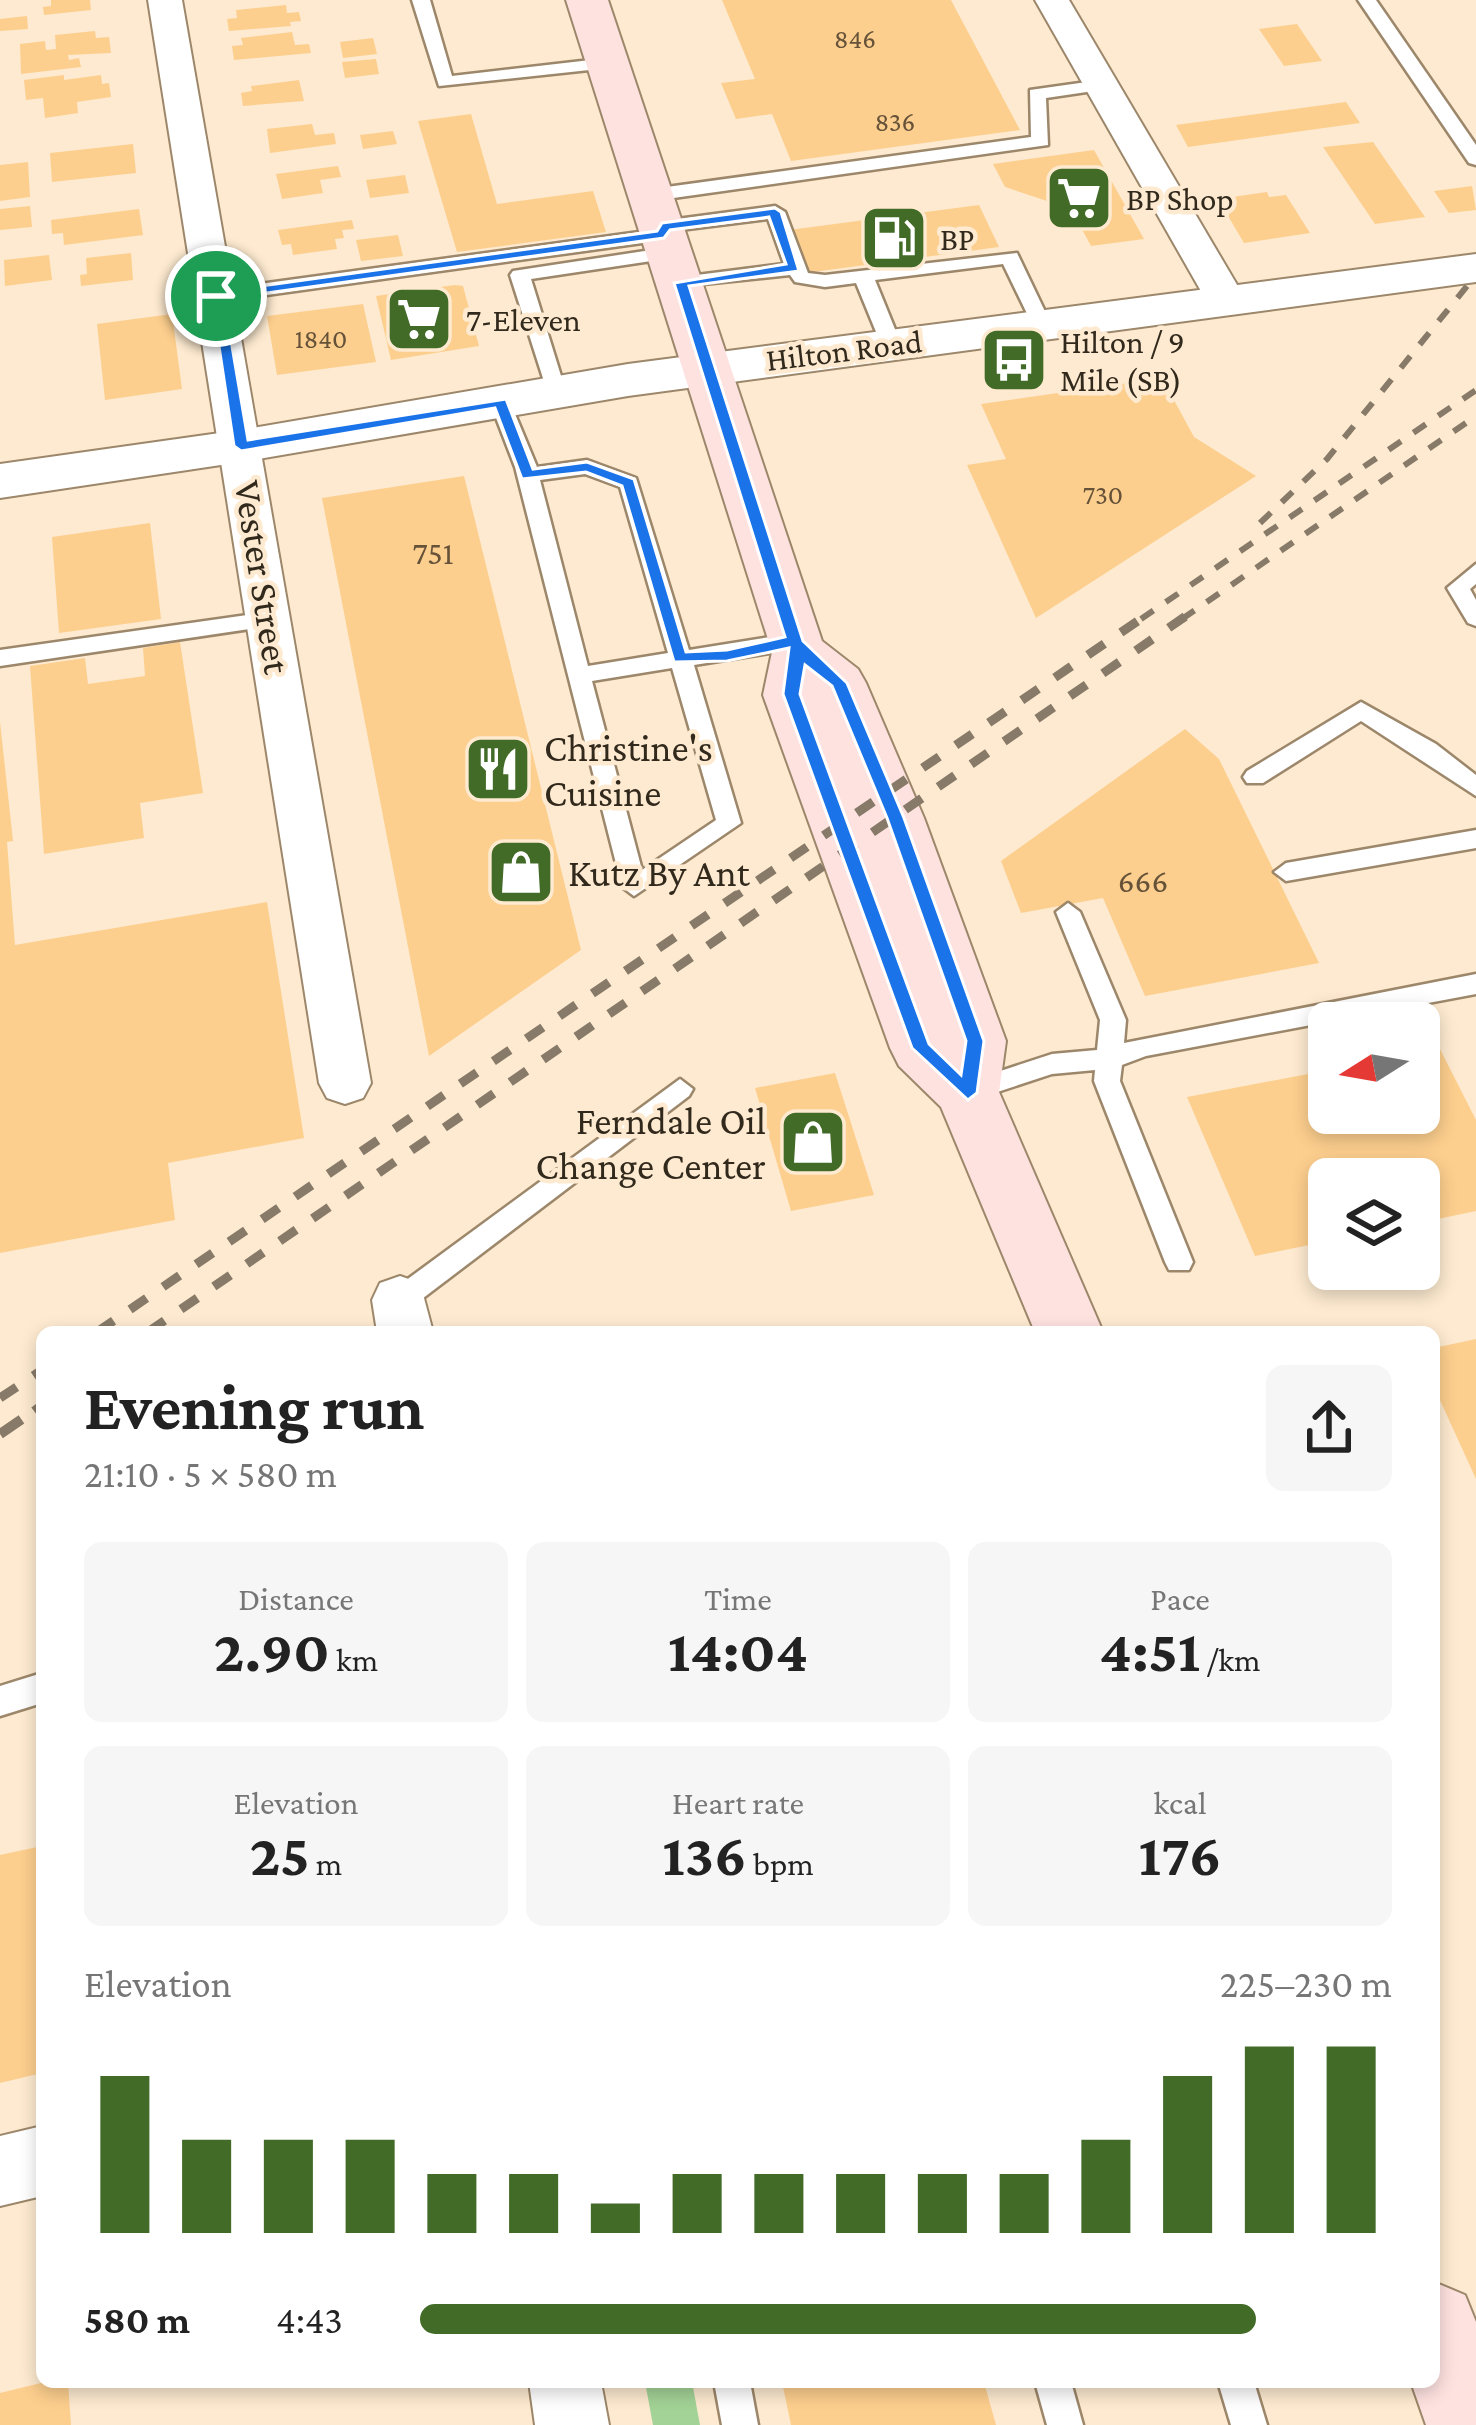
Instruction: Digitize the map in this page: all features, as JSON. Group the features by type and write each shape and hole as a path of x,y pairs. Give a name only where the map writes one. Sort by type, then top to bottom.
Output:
{"main road":[{"path":"587,0 797,647 791,694 921,1048 968,1093 1066,1326"},
{"path":"1440,2342 1471,2425"}],"street":[{"name":"Vester Street","path":"165,0 345,1083"},
{"path":"1052,0 1226,300"},
{"name":"Hilton Road","path":"0,481 709,368 1476,268"},
{"path":"0,2171 36,2162"},
{"path":"566,2388 572,2425"}],"lane":[{"path":"421,0 445,82 608,63"},
{"path":"1367,0 1476,159"},
{"path":"216,296 666,238 1041,141 1036,94 1101,85"},
{"path":"556,392 520,274 775,212 794,268 802,278 825,281 1010,257 1041,324"},
{"path":"666,238 794,268"},
{"path":"863,276 891,344"},
{"path":"500,402 528,475 634,886 729,823 629,483 587,466 528,475"},
{"path":"1476,572 1458,588 1476,618"},
{"path":"0,658 269,620"},
{"path":"580,675 680,658 797,647"},
{"path":"1255,778 1361,710 1428,750 1476,788"},
{"path":"1286,872 1476,838"},
{"path":"1068,912 1113,1020 1107,1081 1179,1262"},
{"path":"968,1093 1052,1064 1108,1059 1145,1046 1476,984"},
{"path":"403,1316 680,1089"},
{"path":"0,1700 36,1690"},
{"path":"734,2388 740,2425"},
{"path":"1055,2388 1065,2425"},
{"path":"1238,2388 1250,2425"}],"green space":[{"path":"646,2388 693,2388 700,2425 653,2425"}],"building":[{"path":"51,0 90,0 91,10 44,15 43,7 51,6"},
{"path":"722,0 951,0 1020,130 791,161 772,114 736,119 721,83 755,79"},
{"path":"286,5 287,13 299,12 301,21 229,31 227,19 237,18 236,10"},
{"path":"27,16 28,29 0,31 0,19"},
{"path":"1297,24 1322,61 1284,66 1259,29"},
{"path":"95,31 96,38 109,37 111,53 68,55 69,60 79,58 81,67 21,74 20,44 45,41 46,50 56,49 55,35"},
{"path":"292,32 295,45 309,44 311,53 234,60 232,46 243,45 241,38"},
{"path":"373,38 377,54 343,58 340,42"},
{"path":"376,59 379,74 345,78 342,62"},
{"path":"64,75 64,80 101,75 102,84 109,83 111,97 77,102 78,113 45,118 43,98 26,100 24,80"},
{"path":"299,80 304,101 243,106 241,93 252,91 251,86"},
{"path":"1346,102 1360,123 1188,147 1176,125"},
{"path":"471,114 497,204 593,191 606,232 457,252 418,121"},
{"path":"312,124 315,135 334,133 336,144 270,153 267,129"},
{"path":"393,131 397,144 363,149 360,135"},
{"path":"1373,142 1425,217 1375,224 1323,147"},
{"path":"133,144 136,173 52,182 50,153"},
{"name":"BP Shop","path":"1094,150 1144,239 1091,246 1071,209 1005,187 993,164"},
{"path":"28,162 30,197 0,201 0,165"},
{"path":"338,166 341,177 320,180 323,193 282,199 276,174"},
{"path":"405,175 409,193 370,198 366,180"},
{"path":"1472,186 1476,210 1449,213 1434,191"},
{"path":"1267,192 1269,197 1286,195 1310,233 1244,243 1218,199"},
{"name":"BP","path":"979,205 999,247 806,273 789,230"},
{"path":"30,206 32,227 0,230 0,209"},
{"path":"139,209 143,235 64,245 63,233 52,234 51,220"},
{"path":"352,220 354,229 342,230 344,238 335,239 337,249 293,255 291,244 282,245 278,230"},
{"path":"398,235 403,256 361,261 356,240"},
{"path":"131,253 133,280 81,286 80,275 87,274 86,258"},
{"path":"49,255 52,280 5,286 4,260"},
{"path":"463,286 479,346 391,360 376,296"},
{"path":"363,304 376,362 277,375 267,316"},
{"path":"172,314 182,389 105,400 97,324"},
{"path":"1162,378 1194,437 1256,476 1036,618 967,465 1006,459 981,404"},
{"path":"464,476 581,950 429,1056 322,498"},
{"path":"150,523 161,619 59,633 52,537"},
{"path":"180,642 203,793 140,803 144,838 44,854 30,666 85,658 88,684 145,676 143,648"},
{"path":"0,722 13,841 7,842 15,945 267,902 304,1138 168,1163 175,1220 0,1253"},
{"path":"1185,729 1219,759 1319,963 1145,996 1103,898 1021,913 1001,861"},
{"path":"1440,1049 1476,1120 1476,1211 1440,1219 1440,1158 1308,1158 1308,1245 1255,1256 1187,1097 1308,1074 1308,1134 1440,1134"},
{"name":"Ferndale Oil Change Center","path":"835,1073 874,1195 791,1211 755,1088"},
{"path":"1476,1339 1476,1479 1440,1400 1440,1347"},
{"path":"36,1847 36,2074 0,2083 0,1855"},
{"path":"36,2384 36,2388 68,2388 71,2425 0,2425 0,2393"},
{"path":"783,2388 986,2388 996,2425 791,2425"}],"railway":[{"path":"1260,523 1327,459 1476,275"},
{"path":"1141,619 1476,390"},
{"path":"1182,619 1476,416"},
{"path":"106,1326 1145,616"},
{"path":"157,1326 1186,616"},
{"path":"0,1398 36,1374"},
{"path":"0,1434 36,1409"}],"place":[{"name":"BP Shop","path":"1079,198"},
{"name":"BP","path":"894,238"},
{"name":"7-Eleven","path":"419,319"},
{"name":"Hilton / 9 Mile (SB)","path":"1014,360"},
{"name":"Christine's Cuisine","path":"498,769"},
{"name":"Kutz By Ant","path":"521,872"},
{"name":"Ferndale Oil Change Center","path":"813,1142"}],"route":[{"path":"216,296 241,446 500,402 528,475 587,466 629,483 680,658 727,656 795,641 800,652 791,694 921,1048 968,1093 975,1041 896,818 838,683 800,652 795,641 681,283 794,268 775,212 662,227 664,234 216,296"}]}
